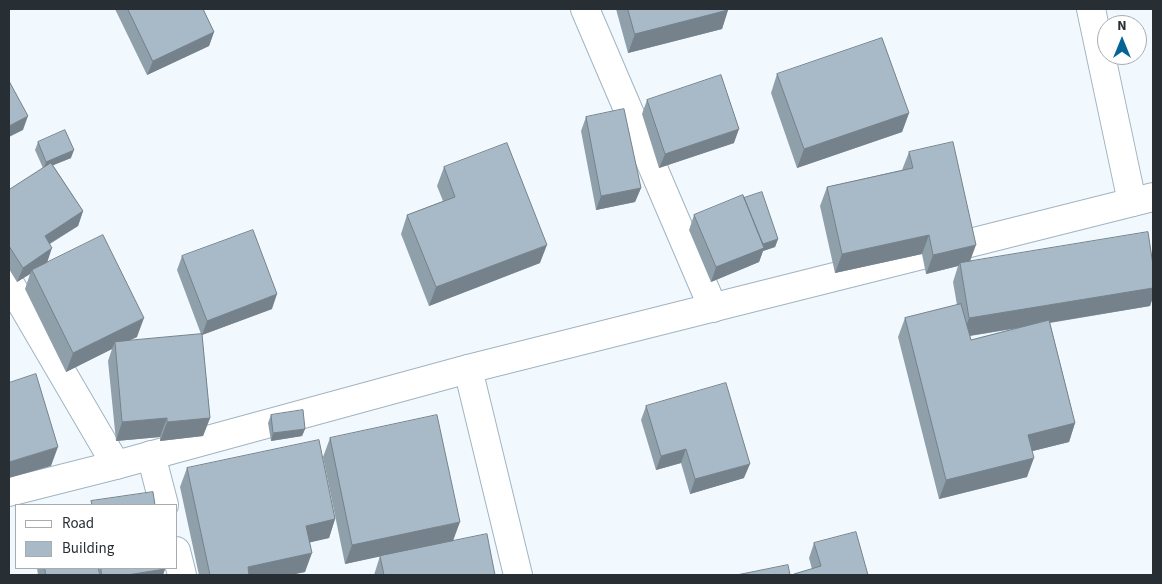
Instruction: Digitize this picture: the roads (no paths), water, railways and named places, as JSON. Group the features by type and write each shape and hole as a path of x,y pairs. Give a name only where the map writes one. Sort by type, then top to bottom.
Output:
{"street":[{"path":"585,9 713,308"},
{"path":"9,492 116,465 468,369 1143,200 1091,9"},
{"path":"9,282 116,465"},
{"path":"468,369 518,575"},
{"path":"151,455 164,504"},
{"path":"178,559 182,575"}]}
